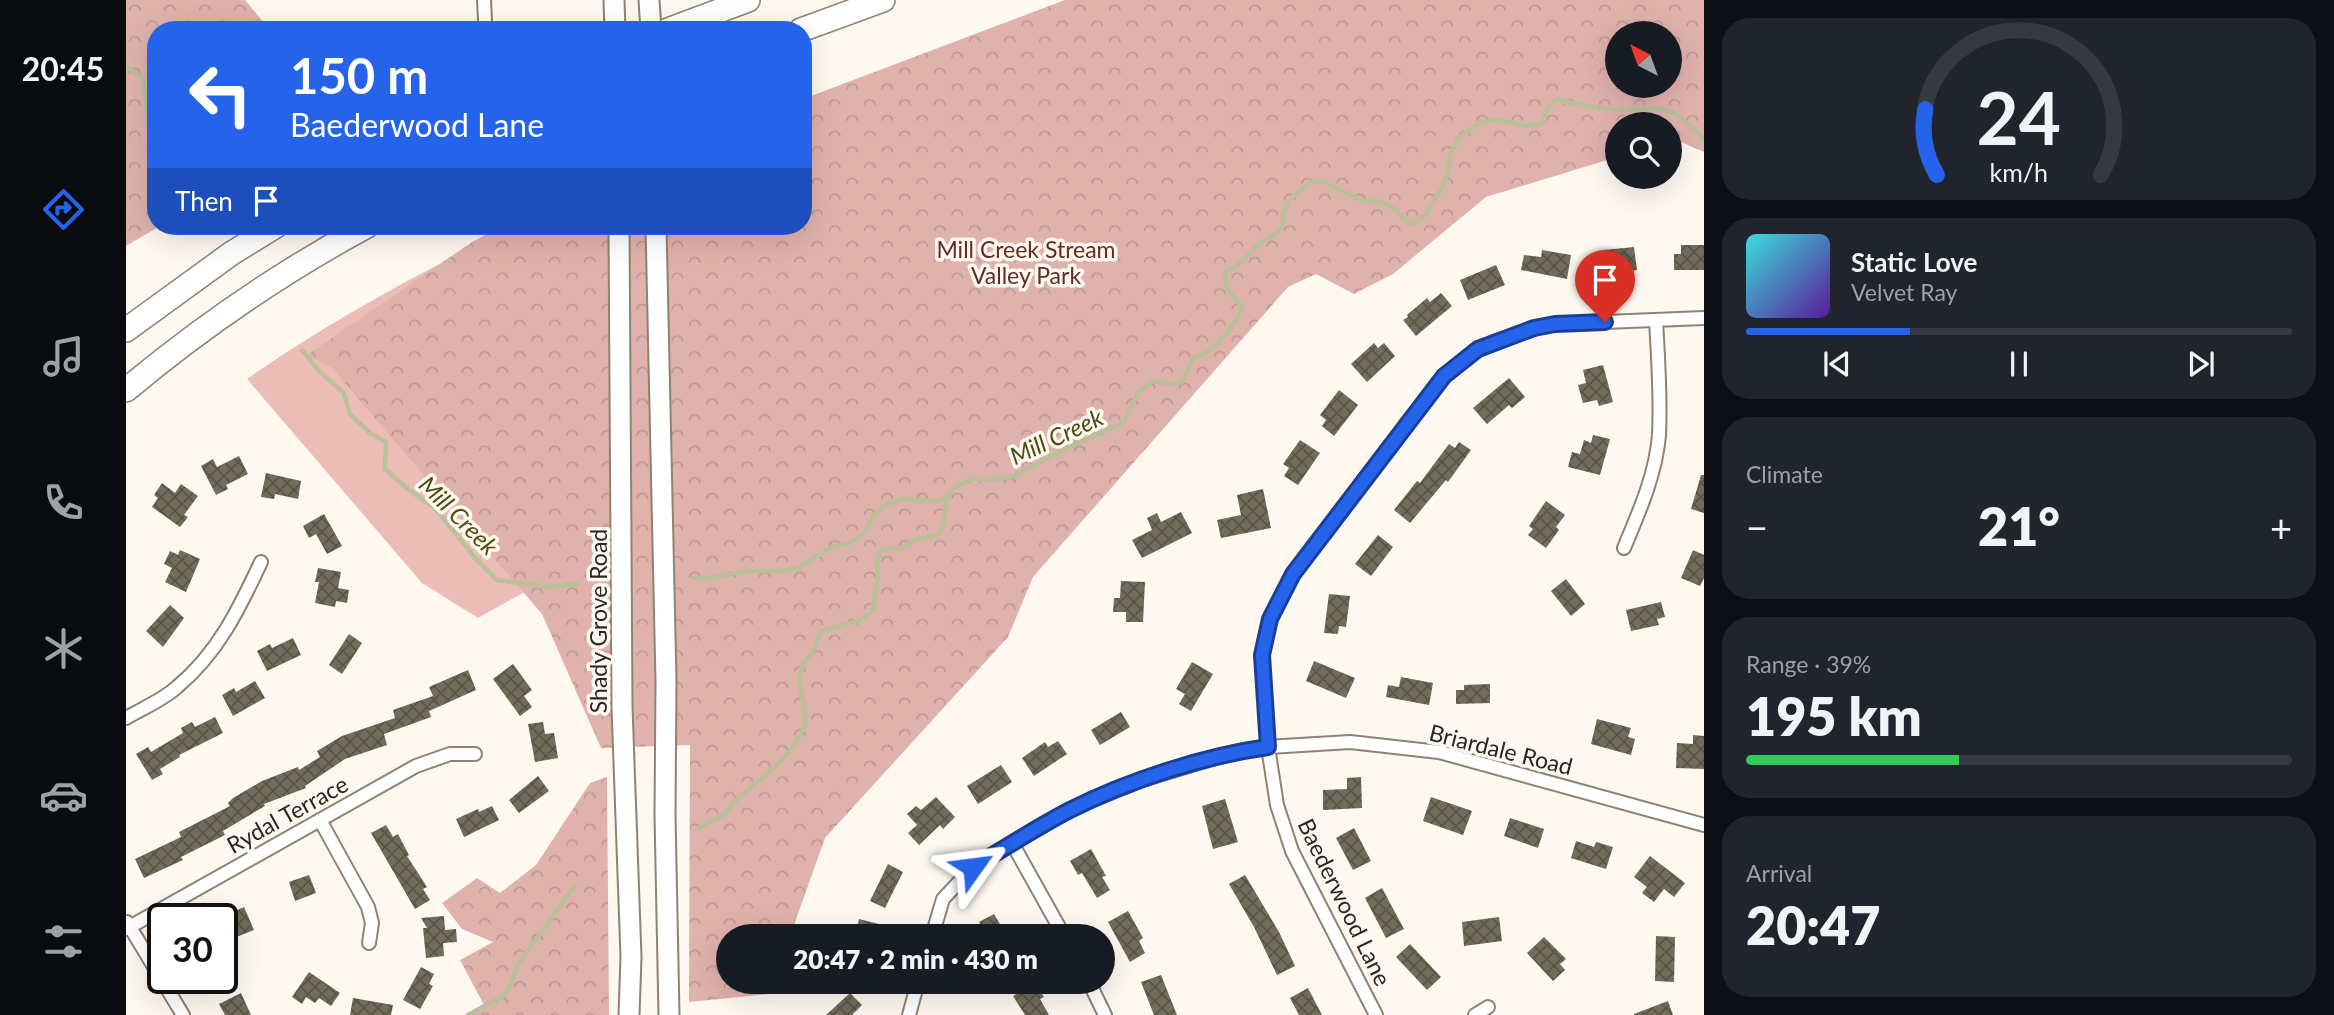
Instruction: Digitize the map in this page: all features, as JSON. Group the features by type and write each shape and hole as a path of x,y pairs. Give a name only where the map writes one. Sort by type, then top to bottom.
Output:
{"highway":[{"path":"690,21 748,0"},
{"path":"812,26 883,0"},
{"path":"126,330 232,253 261,235"},
{"path":"126,390 188,341 241,304 352,235"}],"main road":[{"path":"614,0 615,21"},
{"path":"649,0 650,21"},
{"name":"Shady Grove Road","path":"619,235 622,707 631,957 629,1015"},
{"path":"656,235 666,681 665,815 669,1015"}],"street":[{"path":"484,0 485,20"},
{"name":"Baederwood Lane","path":"1376,1015 1292,851 1277,805 1268,747 1262,655 1270,619 1293,574 1444,376 1478,349 1534,328 1555,324 1704,318"},
{"path":"1624,548 1645,496 1659,437 1660,385 1656,320"},
{"path":"126,718 176,688 212,652 235,617 261,562"},
{"name":"Briardale Road","path":"936,924 943,899 973,867 1071,809 1142,780 1235,752 1268,747 1350,742 1439,752 1704,825"},
{"name":"Rydal Terrace","path":"127,926 416,766 450,754 475,754"},
{"path":"320,820 368,907 372,923 369,943"},
{"path":"1012,843 1057,924"},
{"path":"127,926 183,1015"},
{"path":"909,1015 915,994"},
{"path":"1095,994 1105,1015"},
{"path":"1475,1015 1488,1007"}],"shaded area":[{"path":"473,247 601,549 478,618 422,583 247,379 357,309"}],"green space":[{"path":"126,0 245,0 262,21 147,21 147,234 126,246"},
{"name":"Mill Creek Stream Valley Park","path":"1065,0 1704,0 1704,152 1682,142 1682,112 1605,112 1605,161 1486,197 1393,274 1354,294 1316,274 1288,287 1033,577 1008,637 825,838 794,924 716,924 716,994 769,994 689,1002 690,745 601,748 542,614 332,368 307,355 486,235 812,235 812,96"},
{"path":"607,777 609,1015 468,1015 484,1005 460,960 493,942 462,929 442,903 477,878 500,893 536,865 590,783"}],"building":[{"path":"1681,245 1704,245 1704,270 1674,270 1674,254 1681,254"},
{"path":"1634,247 1637,270 1598,275 1596,257 1604,256 1604,250"},
{"path":"1542,250 1571,255 1567,279 1521,270 1524,255 1541,257"},
{"path":"1496,265 1505,285 1468,300 1460,280"},
{"path":"1441,293 1452,306 1416,336 1403,320 1427,298 1430,302"},
{"path":"1374,343 1378,348 1384,343 1395,356 1367,382 1351,364"},
{"path":"1603,365 1613,402 1599,406 1597,400 1583,403 1578,385 1586,383 1583,370"},
{"path":"1509,378 1525,397 1512,408 1509,405 1487,424 1473,408"},
{"path":"1339,390 1358,405 1334,436 1322,426 1326,420 1320,415"},
{"path":"1593,435 1610,439 1600,475 1568,467 1572,452 1580,454 1584,440 1591,443"},
{"path":"1300,440 1320,453 1298,485 1284,476 1289,468 1283,464"},
{"path":"1459,442 1471,450 1448,482 1446,480 1410,523 1394,510 1417,481 1420,483 1449,444 1455,448"},
{"path":"239,456 248,474 226,485 228,489 216,495 201,466 213,459 217,467"},
{"path":"266,473 301,481 298,499 275,494 274,499 261,497"},
{"path":"1701,475 1704,475 1704,513 1691,509"},
{"path":"162,483 175,493 181,484 198,496 184,515 188,517 180,527 152,507 158,498 154,495"},
{"path":"1263,489 1271,528 1221,538 1217,520 1241,515 1237,495"},
{"path":"1546,501 1565,515 1556,527 1559,530 1546,548 1528,535 1533,529 1529,526"},
{"path":"1181,512 1192,533 1142,558 1132,540 1152,530 1147,518 1157,513 1161,522"},
{"path":"324,514 342,546 327,554 316,534 309,538 303,526"},
{"path":"1378,535 1393,547 1371,576 1355,564"},
{"path":"180,550 200,559 186,592 165,582 172,568 164,564 170,551 178,555"},
{"path":"1693,550 1704,555 1704,578 1700,586 1681,578"},
{"path":"318,568 341,572 338,588 349,590 347,603 336,601 335,607 315,603 319,582 315,582"},
{"path":"1566,579 1585,604 1571,616 1551,591"},
{"path":"1121,581 1145,582 1143,622 1126,622 1126,612 1113,612 1114,598 1120,598"},
{"path":"1329,594 1350,596 1346,627 1339,626 1338,634 1324,633"},
{"path":"1661,602 1665,617 1657,619 1659,625 1631,631 1626,610"},
{"path":"170,605 184,618 163,647 146,631"},
{"path":"349,634 362,643 342,674 329,665"},
{"path":"293,638 301,655 267,671 257,651 270,644 272,648"},
{"path":"1314,661 1355,678 1346,698 1306,681"},
{"path":"1192,662 1213,674 1191,711 1179,704 1185,694 1176,689"},
{"path":"513,664 532,690 524,696 532,707 520,716 493,679"},
{"path":"468,670 476,690 429,711 431,717 384,734 387,745 345,759 305,786 306,788 264,804 265,806 223,831 225,835 181,857 183,860 144,878 135,859 181,837 179,832 230,806 228,803 233,798 262,781 298,767 299,770 320,757 317,751 342,736 395,718 393,710 433,696 429,687"},
{"path":"1401,677 1433,683 1429,705 1386,697 1388,685 1399,687"},
{"path":"255,681 265,698 233,716 222,695 234,688 236,692"},
{"path":"1490,684 1490,703 1456,704 1456,690 1464,690 1464,685"},
{"path":"1121,712 1130,727 1100,745 1091,730"},
{"path":"215,717 223,733 179,755 180,757 160,769 163,774 152,780 136,754 148,747 151,752 183,733 181,728 192,722 195,727"},
{"path":"1597,719 1631,728 1628,737 1635,739 1631,755 1591,744"},
{"path":"543,722 545,734 554,733 558,758 535,762 528,724"},
{"path":"1693,735 1704,736 1704,769 1676,768 1677,743 1693,744"},
{"path":"1058,741 1067,754 1034,776 1022,758 1045,742 1048,747"},
{"path":"1001,765 1012,782 978,804 967,786"},
{"path":"538,776 549,791 519,813 509,800"},
{"path":"1361,777 1362,808 1323,810 1323,790 1347,789 1347,778"},
{"path":"936,797 955,817 943,829 940,825 919,845 908,833 917,825 907,814 916,806 921,810"},
{"path":"1431,797 1472,811 1463,835 1423,821"},
{"path":"1225,799 1238,842 1213,849 1202,806"},
{"path":"492,806 499,820 464,837 456,819"},
{"path":"1510,818 1544,829 1538,848 1504,836"},
{"path":"386,825 393,837 398,834 409,855 407,856 427,887 423,889 430,900 415,909 371,833"},
{"path":"1354,828 1371,861 1353,870 1336,838"},
{"path":"1576,841 1594,847 1596,842 1613,847 1606,869 1571,858"},
{"path":"1091,849 1106,876 1102,877 1110,890 1097,898 1082,873 1078,875 1070,861"},
{"path":"1650,856 1685,883 1674,897 1664,889 1654,902 1642,893 1647,887 1634,877"},
{"path":"888,864 903,872 885,908 870,901"},
{"path":"309,875 316,893 295,901 289,882"},
{"path":"1245,875 1279,932 1295,966 1277,975 1229,884"},
{"path":"1382,888 1404,929 1386,938 1365,898"},
{"path":"244,907 254,930 238,936 238,910"},
{"path":"1128,911 1143,938 1139,941 1145,953 1130,962 1115,935 1115,924 1108,922"},
{"path":"994,914 1000,924 980,924 979,922"},
{"path":"444,916 445,930 456,929 457,942 443,943 444,956 426,958 423,928 427,928 421,918"},
{"path":"1499,917 1502,941 1464,946 1462,922"},
{"path":"859,919 879,924 858,924"},
{"path":"1656,936 1675,937 1674,982 1655,981"},
{"path":"1544,937 1566,959 1560,964 1565,970 1553,981 1527,953"},
{"path":"1410,944 1441,977 1427,990 1396,957"},
{"path":"421,967 434,974 429,984 433,986 420,1009 403,1000"},
{"path":"309,972 340,993 331,1006 319,998 315,1003 306,997 302,1004 292,997"},
{"path":"1161,975 1177,1015 1154,1015 1141,982"},
{"path":"1308,988 1322,1015 1299,1015 1290,998"},
{"path":"241,993 251,1015 225,1015 219,1004"},
{"path":"849,994 862,1005 852,1015 826,1015"},
{"path":"1042,994 1044,997 1040,999 1049,1015 1025,1015 1013,996"},
{"path":"353,998 393,1005 391,1015 350,1015"},
{"path":"1668,1001 1673,1015 1634,1015 1634,1014"}],"waterway":[{"name":"Mill Creek","path":"126,66 144,79 147,113"},
{"name":"Mill Creek","path":"694,578 798,568 834,546 848,544 864,533 874,515 884,506 903,499 937,501 971,479 1012,477 1123,423 1139,391 1152,381 1172,384 1182,382 1193,358 1209,351 1227,332 1241,305 1228,290 1225,272 1236,267 1260,243 1274,236 1282,227 1284,212 1290,199 1309,183 1322,181 1363,201 1382,202 1395,209 1412,225 1426,214 1441,189 1448,174 1450,155 1458,138 1481,122 1496,120 1527,126 1543,124 1547,110 1556,99 1605,109 1667,111 1690,125 1704,139"},
{"name":"Mill Creek","path":"302,350 320,372 344,393 350,414 370,433 386,442 385,469 435,508 476,559 497,580 550,587 578,584"},
{"path":"699,828 725,814 731,805 792,748 799,738 805,720 800,687 801,669 813,651 821,631 860,620 872,612 878,578 877,561 881,551 900,549 916,539 934,536 940,532 947,497"},
{"path":"468,1015 508,991 517,966 575,885"}],"route":[{"path":"973,867 1071,809 1142,780 1235,752 1268,747 1262,655 1270,619 1293,574 1444,376 1478,349 1534,328 1555,324 1605,322"}]}
